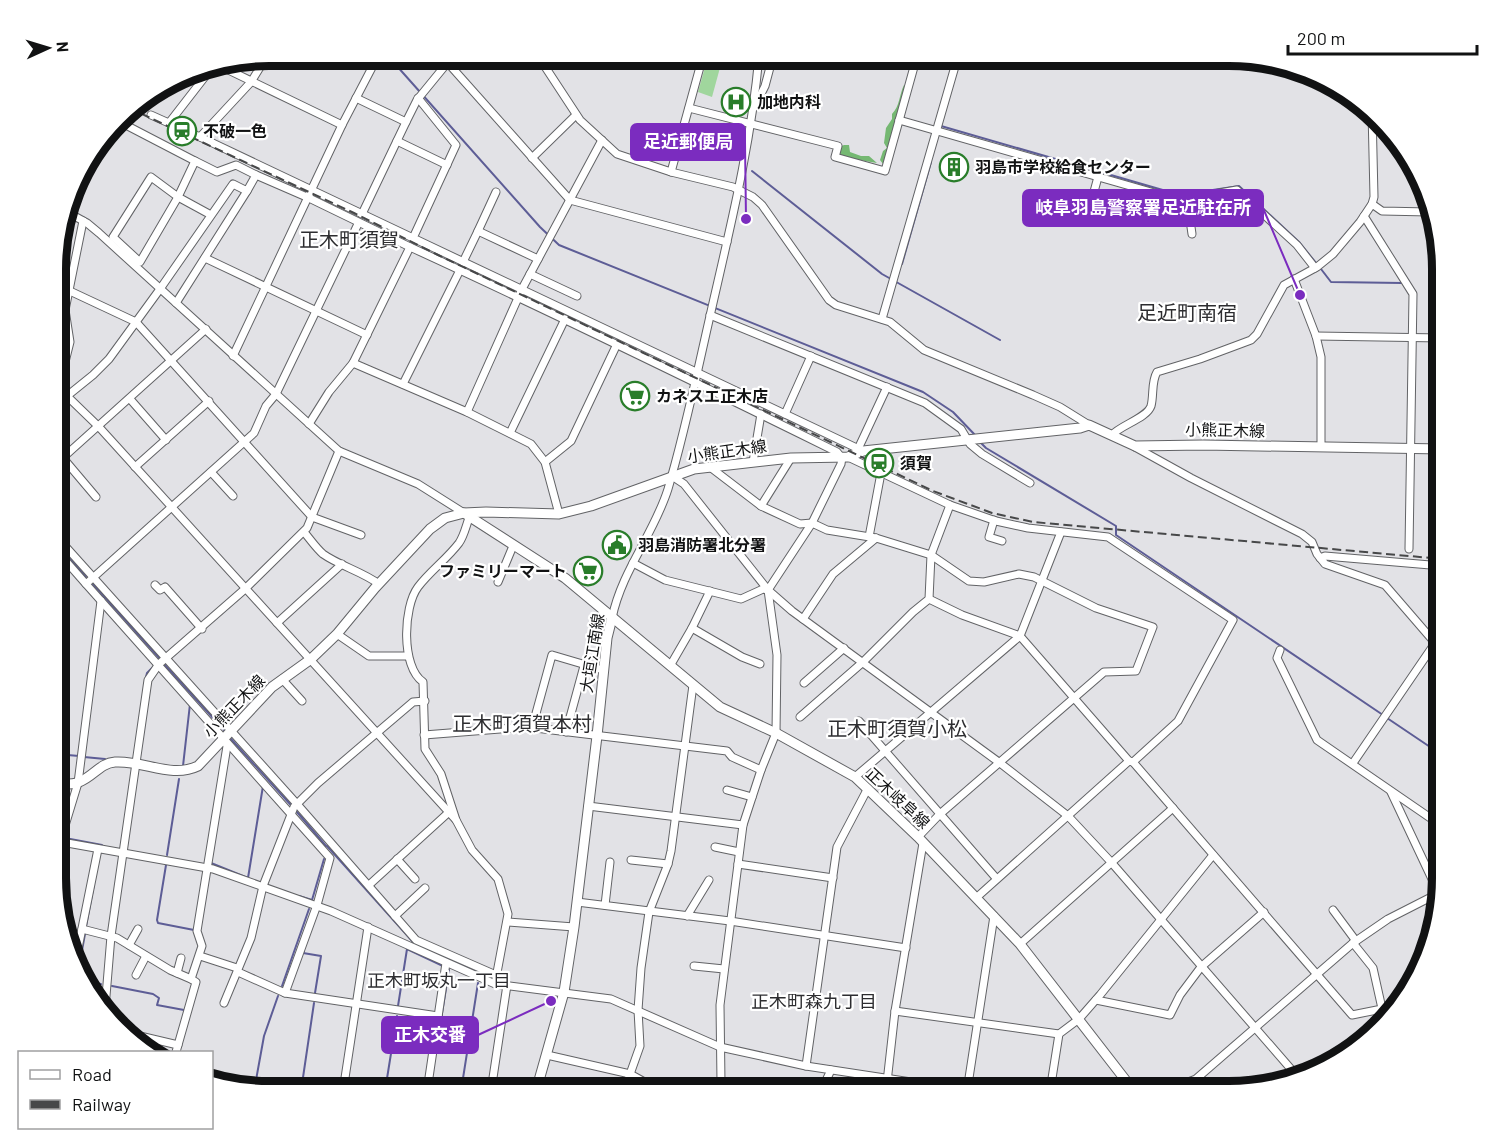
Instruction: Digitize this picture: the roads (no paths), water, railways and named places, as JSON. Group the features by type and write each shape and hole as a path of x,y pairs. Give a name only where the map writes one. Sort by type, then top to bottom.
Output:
{"main road":[{"name":"小熊正木線","path":"78,783 106,764 118,762 177,771 189,770 198,766 272,687 311,659 337,634 430,529 445,518 466,515 559,514 591,506 672,476 709,466 791,458 844,457 860,450 1080,428 1089,425 1135,446 1188,444 1432,449"},
{"name":"正木岐阜線","path":"466,515 565,578 720,707 776,733 855,777 868,788 1020,944 1126,1081"},
{"name":"大垣江南線","path":"539,1081 564,992 597,736 606,638 612,618"},
{"path":"66,784 78,783"}],"street":[{"path":"233,356 342,125 373,66"},
{"path":"362,214 418,98 444,66"},
{"path":"451,66 570,200 727,242"},
{"path":"544,66 576,115 617,154 671,172 740,190 762,205 829,300 836,305 890,322 924,350 1060,407 1089,425"},
{"path":"671,172 700,66"},
{"name":"大垣江南線","path":"612,618 623,581 664,501 672,476 740,190 752,125 758,66"},
{"path":"754,110 765,86 770,66"},
{"path":"689,108 838,146 835,157 885,171 915,66"},
{"path":"882,319 955,66"},
{"path":"200,137 251,82 260,67"},
{"path":"228,71 342,125"},
{"path":"169,123 205,77"},
{"path":"356,98 406,122"},
{"path":"413,238 456,145 418,98"},
{"path":"151,115 313,189 463,262 565,319 844,457 950,505 994,520 1061,532 1108,537 1233,620 1178,721 996,878 976,898"},
{"path":"532,158 576,115"},
{"path":"899,120 1179,200 1237,190 1297,245 1315,268"},
{"path":"125,125 217,172 236,165 411,248 520,293 860,450 886,387"},
{"path":"1112,435 1119,428 1146,414 1151,406 1156,372 1251,340 1257,334 1284,285 1315,268 1342,244 1372,204 1375,183 1373,126"},
{"path":"468,412 520,293 602,140"},
{"path":"397,141 447,165"},
{"path":"195,161 178,196 140,262 113,237 151,177 178,196 211,215"},
{"path":"176,303 256,175"},
{"path":"1089,210 1098,177"},
{"path":"247,191 233,184 136,322 93,375 67,396 99,427 456,820"},
{"path":"463,262 496,192"},
{"path":"1187,199 1192,234"},
{"path":"1372,204 1382,211 1424,212"},
{"path":"73,215 99,233 339,451 418,484 466,515 461,542 417,589 406,627 408,656 416,677 423,682 425,749 441,774 456,820 472,850 498,879 508,914 495,984"},
{"path":"1364,216 1413,294 1409,549"},
{"path":"66,305 83,221"},
{"path":"86,584 254,434 266,406 276,394 357,226"},
{"path":"478,231 538,259"},
{"path":"309,424 329,392 353,363 411,248"},
{"path":"205,258 366,335"},
{"path":"403,384 460,270"},
{"path":"530,274 577,296"},
{"path":"1294,279 1316,336 1321,357 1321,447"},
{"path":"66,288 136,322 312,517 361,535"},
{"path":"710,315 925,403 974,439 974,448 1030,483"},
{"path":"66,316 70,342 66,358"},
{"path":"510,433 565,319"},
{"path":"66,455 206,329"},
{"path":"1316,336 1432,338"},
{"path":"545,462 571,441 616,344"},
{"path":"784,414 811,356"},
{"path":"353,363 468,412 531,444 545,462 559,514"},
{"path":"130,399 166,440"},
{"path":"135,467 209,401"},
{"path":"753,462 761,414"},
{"path":"1135,446 1191,478 1302,534 1312,542 1320,558 1330,567 1384,585 1432,640"},
{"path":"106,999 111,936 148,680 162,662 202,629 304,532 339,451"},
{"path":"719,1081 720,1005 743,825 776,733 777,655 768,590 812,524 844,457"},
{"path":"761,506 791,458"},
{"path":"66,466 96,497"},
{"path":"709,466 761,506 800,524 812,524 827,530 872,537 932,555 969,581 984,582 1019,574 1042,580 1096,608 1153,627 1136,671 1104,672 940,814 920,840 887,1079"},
{"path":"211,472 233,496"},
{"path":"803,619 833,574 872,537 881,473"},
{"path":"672,476 684,484 768,590 803,619 1000,763 1068,816 1111,862 1292,1071"},
{"path":"800,717 863,662 928,599 932,555 950,505"},
{"path":"994,520 989,537 1002,542"},
{"path":"304,532 321,552 367,575 379,584"},
{"path":"855,777 1020,636 1061,532"},
{"path":"498,582 513,546"},
{"path":"66,547 330,858 285,993"},
{"path":"1320,558 1325,556 1432,565"},
{"path":"66,561 101,601 162,662"},
{"path":"633,563 665,580 741,598 763,589 768,590"},
{"path":"277,623 342,564"},
{"path":"155,585 160,590 165,587 202,629"},
{"path":"670,666 710,591"},
{"path":"928,599 962,615 1020,636 1352,1015 1382,1009 1373,968 1333,910"},
{"path":"66,818 78,783 101,601"},
{"path":"692,628 742,657 760,664"},
{"path":"337,634 369,656 408,656"},
{"path":"1353,763 1432,647"},
{"path":"804,683 844,648"},
{"path":"1280,650 1277,658 1317,740 1432,819"},
{"path":"532,728 552,656 603,670"},
{"path":"566,732 584,666"},
{"path":"282,679 302,701"},
{"path":"628,1081 640,1046 638,1010 649,912 668,864 677,816 693,685"},
{"path":"224,1003 250,938 263,886 297,804 318,783 413,702 425,701"},
{"path":"859,721 996,878"},
{"path":"424,735 532,728 727,752 732,757 761,770"},
{"path":"227,735 297,804 416,940 496,975"},
{"path":"191,979 202,946 197,931 227,735"},
{"path":"806,1066 837,847 868,788"},
{"path":"727,790 752,797"},
{"path":"1390,790 1432,879"},
{"path":"588,806 743,825"},
{"path":"1020,944 1173,808"},
{"path":"369,885 448,813"},
{"path":"66,843 206,867 316,905 495,984 611,999 720,1047 806,1066 900,1081"},
{"path":"714,847 739,852"},
{"path":"78,947 98,849"},
{"path":"1052,1081 1059,1034 1079,1019 1096,1000 1214,855"},
{"path":"397,859 415,879"},
{"path":"631,860 668,864"},
{"path":"605,905 610,862"},
{"path":"738,864 833,878"},
{"path":"687,916 709,880"},
{"path":"395,916 425,888"},
{"path":"1191,1081 1256,1028 1354,942 1388,919 1431,900"},
{"path":"577,902 730,921 906,948"},
{"path":"1096,1000 1170,1015 1180,995 1201,967 1264,912"},
{"path":"969,1081 994,916"},
{"path":"508,922 574,927"},
{"path":"345,1081 368,927"},
{"path":"82,929 111,936 196,982 177,1049 145,1039"},
{"path":"129,945 138,929"},
{"path":"136,975 146,956"},
{"path":"200,957 237,970 285,993 438,1016"},
{"path":"177,973 181,958"},
{"path":"429,1081 446,963"},
{"path":"694,966 724,969"},
{"path":"493,1081 507,985"},
{"path":"896,1011 1059,1034"},
{"path":"547,1055 630,1074 643,1081"},
{"path":"826,1081 831,1070"}],"waterway":[{"path":"397,66 540,227 559,245 923,392 953,412 976,436"},
{"path":"941,126 1180,195 1239,186 1299,242 1316,263"},
{"path":"902,264 931,162"},
{"path":"752,171 882,274 1000,340"},
{"path":"1321,269 1331,282 1402,283"},
{"path":"979,441 986,448 1116,526 1116,535 1383,715"},
{"path":"66,554 86,577"},
{"path":"93,584 161,660"},
{"path":"164,664 224,730"},
{"path":"146,677 154,666"},
{"path":"183,766 190,704"},
{"path":"1387,718 1432,748"},
{"path":"231,739 290,804"},
{"path":"66,755 79,756"},
{"path":"84,757 105,759"},
{"path":"167,855 179,779"},
{"path":"211,863 248,878 263,786"},
{"path":"297,812 326,846"},
{"path":"66,838 102,845"},
{"path":"327,846 414,943 487,977"},
{"path":"299,896 312,900 324,859"},
{"path":"166,865 158,923 194,930"},
{"path":"86,926 94,884"},
{"path":"282,986 309,909"},
{"path":"81,956 85,934"},
{"path":"398,1006 407,949 443,966"},
{"path":"304,951 303,953 321,956 315,993"},
{"path":"438,1038 449,970"},
{"path":"95,983 101,984"},
{"path":"463,1081 478,983"},
{"path":"112,986 153,994 159,998 157,1005 184,1010"},
{"path":"256,1081 264,1036 278,996"},
{"path":"302,1081 314,1003"},
{"path":"387,1081 397,1016"}],"railway":[{"path":"139,113 354,213 933,491 992,513 1033,522 1432,558"}],"place":[{"name":"加地内科","path":"736,102"},
{"name":"不破一色","path":"182,131"},
{"name":"羽島市学校給食センター","path":"954,167"},
{"name":"足近郵便局","path":"746,219"},
{"name":"岐阜羽島警察署足近駐在所","path":"1300,295"},
{"name":"カネスエ正木店","path":"635,396"},
{"name":"須賀","path":"879,463"},
{"name":"羽島消防署北分署","path":"617,545"},
{"name":"ファミリーマート","path":"588,571"},
{"name":"正木交番","path":"551,1001"}],"district":[{"name":"正木町須賀","path":"349,240"},
{"name":"足近町南宿","path":"1187,313"},
{"name":"正木町須賀本村","path":"522,724"},
{"name":"正木町須賀小松","path":"897,729"},
{"name":"正木町坂丸一丁目","path":"439,981"},
{"name":"正木町森九丁目","path":"814,1002"}]}
